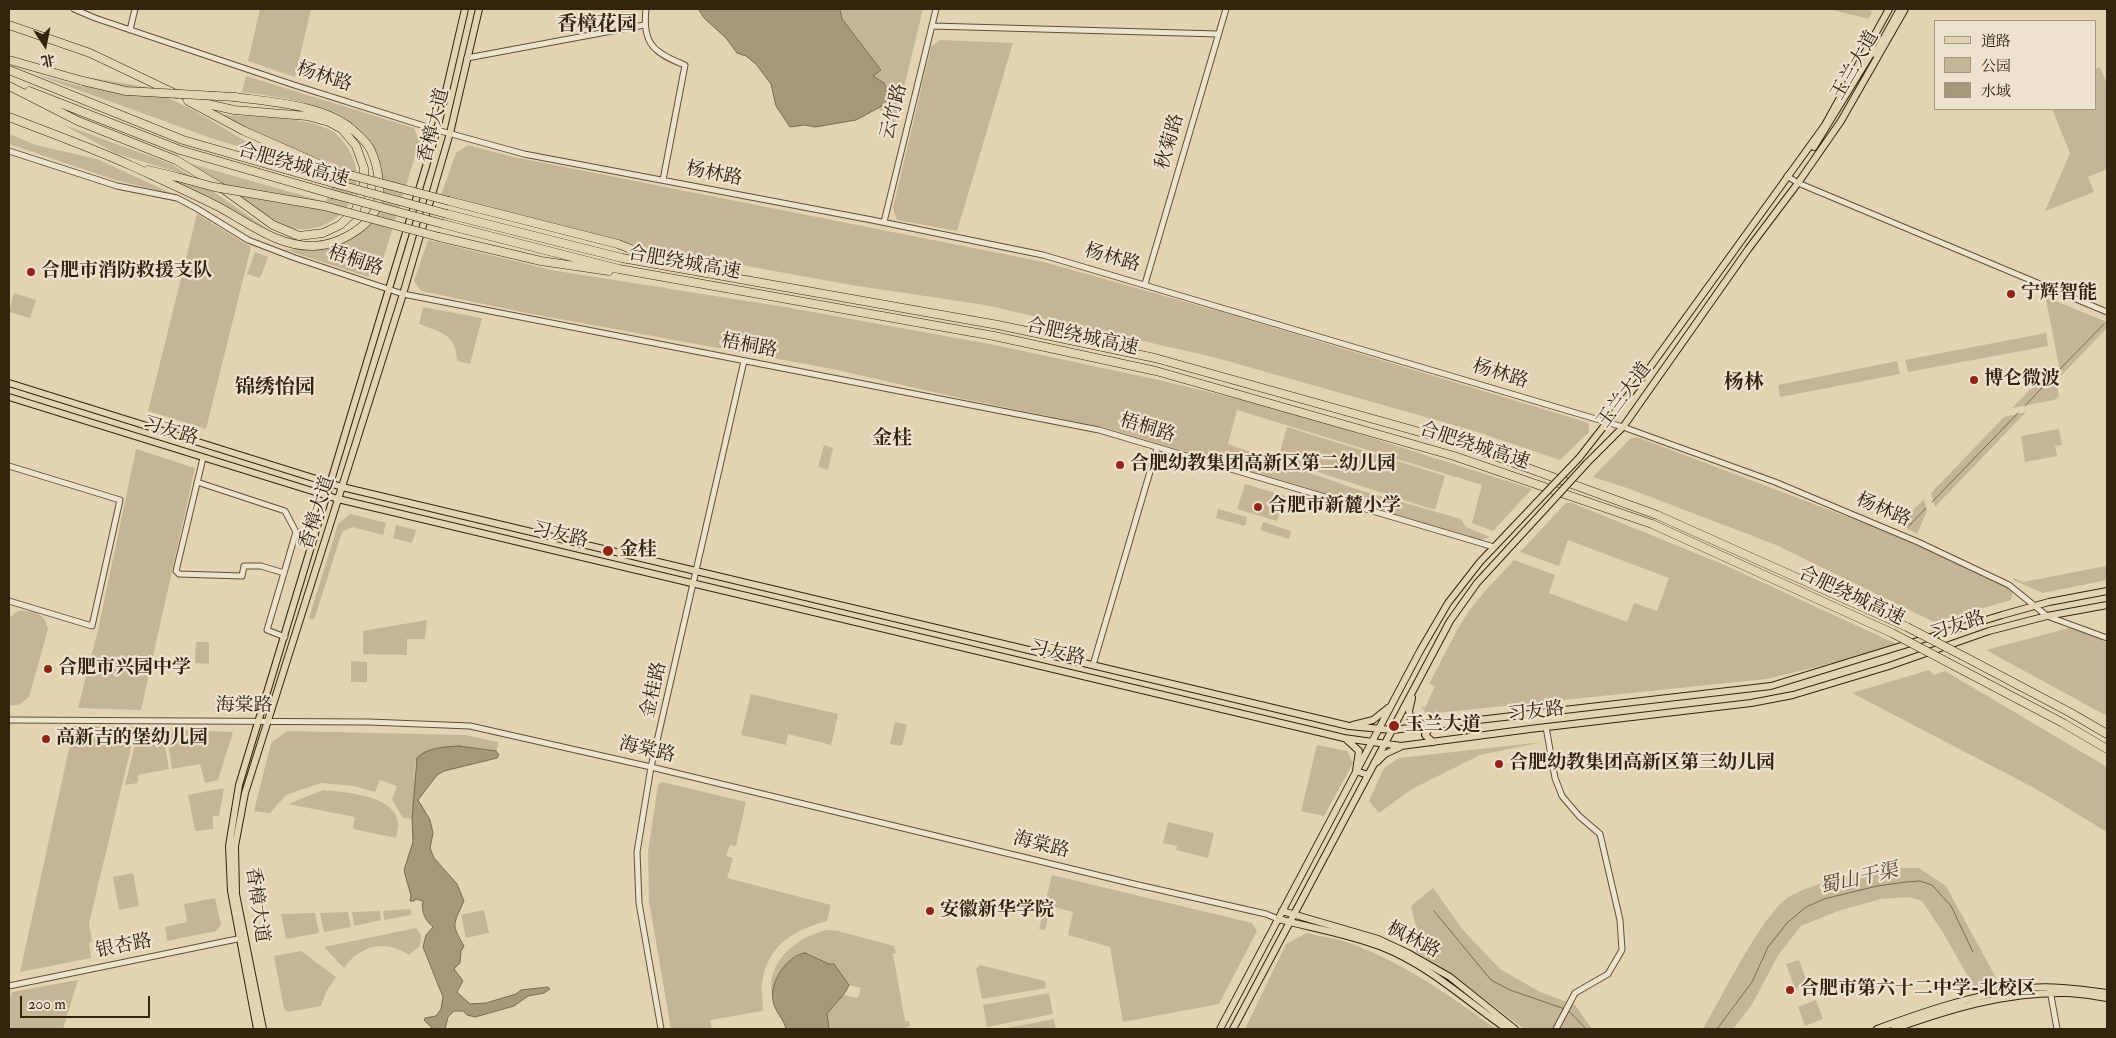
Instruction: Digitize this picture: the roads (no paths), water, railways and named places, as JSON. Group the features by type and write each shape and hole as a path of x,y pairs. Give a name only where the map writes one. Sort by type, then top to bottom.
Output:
{"highway":[{"path":"9,25 90,53 168,90 244,131 335,171 618,244 682,269"},
{"path":"9,60 83,82 126,91 235,97 312,110 335,119 352,129 368,145 379,178 380,193 377,207 362,226 348,235 326,245 296,244 267,235 219,207 129,165 9,117"},
{"name":"合肥绕城高速","path":"9,70 183,140 447,214 622,258 998,325 1154,358 1459,443 1657,516 1907,627 2071,713 2107,734"},
{"path":"9,85 78,121 176,160 219,186 272,225 298,236 323,234 340,224 356,210 364,184 364,168 356,146 342,130 329,122 307,116 234,110 212,106 168,90"},
{"name":"合肥绕城高速","path":"9,85 180,150 443,224 619,269 994,336 1156,371 1454,456 1652,524 1892,633 2063,723 2107,749"},
{"path":"129,165 214,187 324,206 541,262 678,280"}],"main road":[{"name":"香樟大道","path":"263,1029 231,891 229,846 239,786 437,130 465,9"},
{"name":"香樟大道","path":"257,1029 236,894 235,846 245,793 403,294 450,133 479,9"},
{"name":"玉兰大道","path":"1220,1029 1391,705 1448,603 1480,562 1579,458 1654,362 1824,125 1889,9"},
{"path":"1896,9 1816,148 1845,107 1900,9"},
{"name":"玉兰大道","path":"1233,1029 1450,621 1477,583 1587,463 1624,427 1749,248 1798,183 1841,121 1905,9"},
{"name":"习友路","path":"9,383 342,487 1349,726 1379,729 1392,730 1431,726 1771,686 2033,606 2107,591"},
{"name":"习友路","path":"9,398 338,499 694,582 1344,738 1401,746 1751,703 1793,695 1889,666 1990,631 2047,616 2107,605"},
{"path":"1414,688 1408,711 1411,721 1431,726 1426,735 1433,742"},
{"path":"1398,692 1409,698"},
{"path":"1349,726 1373,720 1391,705"},
{"path":"1344,738 1359,751 1356,771 1368,775"},
{"path":"1373,766 1385,754 1401,746"},
{"name":"枫林路","path":"1282,911 1378,939 1408,953 1450,977 1515,1029"},
{"name":"枫林路","path":"1278,919 1382,947 1449,984 1507,1029"},
{"path":"1894,1029 1930,1016 1983,1001 2065,987 2107,993"},
{"path":"1877,1029 1914,1015 1967,1000 2020,989 2107,998"}],"street":[{"name":"杨林路","path":"74,9 95,18 294,85 437,130 524,154 884,222 1043,255 1624,427 1774,482 1918,542 2009,585 2047,616 2107,638"},
{"path":"130,30 135,9"},
{"path":"646,9 644,25 651,46 663,57 685,65 663,180"},
{"name":"云竹路","path":"884,222 936,9"},
{"name":"秋菊路","path":"1145,284 1226,9"},
{"path":"467,58 644,25"},
{"path":"932,26 1218,34"},
{"name":"梧桐路","path":"9,151 117,186 177,198 249,240 295,258 403,294 1099,430 1494,548"},
{"path":"1787,176 1798,183 2107,312"},
{"name":"金桂路","path":"661,1029 639,903 637,852 651,767 744,361"},
{"path":"1093,665 1157,448"},
{"path":"203,458 176,571 179,574 242,576 244,566 261,566 284,573"},
{"path":"9,466 120,500 92,626 9,601"},
{"path":"197,482 285,511 296,532 267,630 285,637"},
{"name":"海棠路","path":"9,720 259,723 369,722 470,726 651,767 1134,884 1266,914 1278,919"},
{"path":"1546,727 1555,778 1562,796 1579,816 1600,834 1620,920 1622,950 1608,974 1575,993 1558,1026"},
{"name":"海棠路","path":"1266,914 1282,911"},
{"name":"银杏路","path":"9,986 242,938"},
{"path":"2050,991 2056,1029"}],"water":[{"path":"699,9 840,9 842,19 881,70 873,76 884,83 892,104 887,107 882,106 856,120 815,127 805,125 790,127 776,106 771,84 756,64 746,56 737,53 726,38 704,18"},
{"path":"459,746 496,751 499,755 497,758 444,771 437,775 418,800 430,820 433,833 430,848 434,858 457,884 464,901 455,924 457,933 464,946 461,951 460,963 454,969 463,981 457,992 470,1004 486,1003 516,994 521,990 548,987 550,989 544,993 528,996 514,1006 475,1017 467,1015 463,1011 454,1011 448,1017 445,1029 433,1029 424,1020 425,1018 436,1016 441,1009 443,997 423,947 426,935 433,927 424,916 423,901 415,899 410,901 411,896 404,870 413,842 412,819 417,758 431,750"},
{"path":"805,953 829,964 834,964 849,985 842,997 827,1014 829,1029 786,1029 774,1005 772,994 781,971 792,959"}],"waterway":[{"path":"2060,369 2104,324"},
{"path":"2025,406 2054,375"},
{"path":"1932,502 2018,413"},
{"path":"1909,526 1926,508"},
{"name":"蜀山干渠","path":"1717,1029 1752,982 1768,947 1787,923 1806,907 1824,899 1877,886 1906,882 1920,881 1932,885 1951,906 1973,952"},
{"name":"蜀山干渠","path":"1434,911 1491,980 1510,990 1565,1009"},
{"name":"蜀山干渠","path":"1568,1010 1586,1029"}],"place":[{"name":"合肥市消防救援支队","path":"31,272"},
{"name":"宁辉智能","path":"2011,294"},
{"name":"博仑微波","path":"1974,380"},
{"name":"合肥幼教集团高新区第二幼儿园","path":"1120,465"},
{"name":"合肥市新麓小学","path":"1258,507"},
{"name":"金桂","path":"608,551"},
{"name":"合肥市兴园中学","path":"48,669"},
{"name":"玉兰大道","path":"1394,726"},
{"name":"高新吉的堡幼儿园","path":"46,739"},
{"name":"合肥幼教集团高新区第三幼儿园","path":"1499,764"},
{"name":"安徽新华学院","path":"930,911"},
{"name":"合肥市第六十二中学-北校区","path":"1790,990"}],"district":[{"name":"香樟花园","path":"597,26"},
{"name":"杨林","path":"1744,384"},
{"name":"锦绣怡园","path":"275,389"},
{"name":"金桂","path":"892,440"}]}
